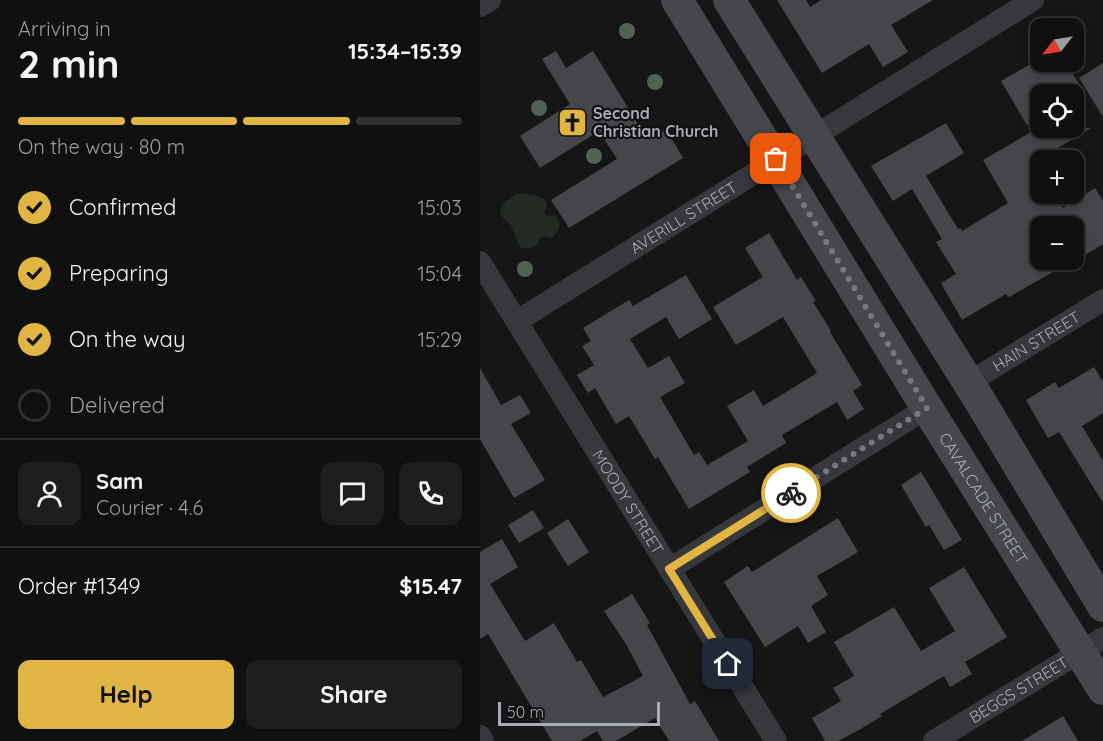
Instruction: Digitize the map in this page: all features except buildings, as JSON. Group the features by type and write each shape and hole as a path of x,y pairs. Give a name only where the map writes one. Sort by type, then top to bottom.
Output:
{"main road":[{"name":"CAVALCADE STREET","path":"677,0 927,408 1092,646 1103,689"},
{"path":"729,0 968,383 1103,606"}],"street":[{"path":"480,6 490,0"},
{"name":"AVERILL STREET","path":"517,321 1033,0"},
{"name":"MOODY STREET","path":"480,262 776,741"},
{"name":"HAIN STREET","path":"968,383 1103,300"},
{"path":"669,569 927,408"},
{"name":"BEGGS STREET","path":"934,741 1092,646"},
{"path":"480,736 483,741"}],"shaded area":[{"path":"515,194 536,196 547,202 544,214 556,215 559,223 558,230 551,238 543,236 539,239 538,245 527,249 520,247 511,225 500,215 502,205"}],"way so far":[{"path":"776,159 927,408 791,493"}],"place":[{"name":"Second Christian Church","path":"572,122"}],"route":[{"path":"728,664 669,569 791,493"}]}
